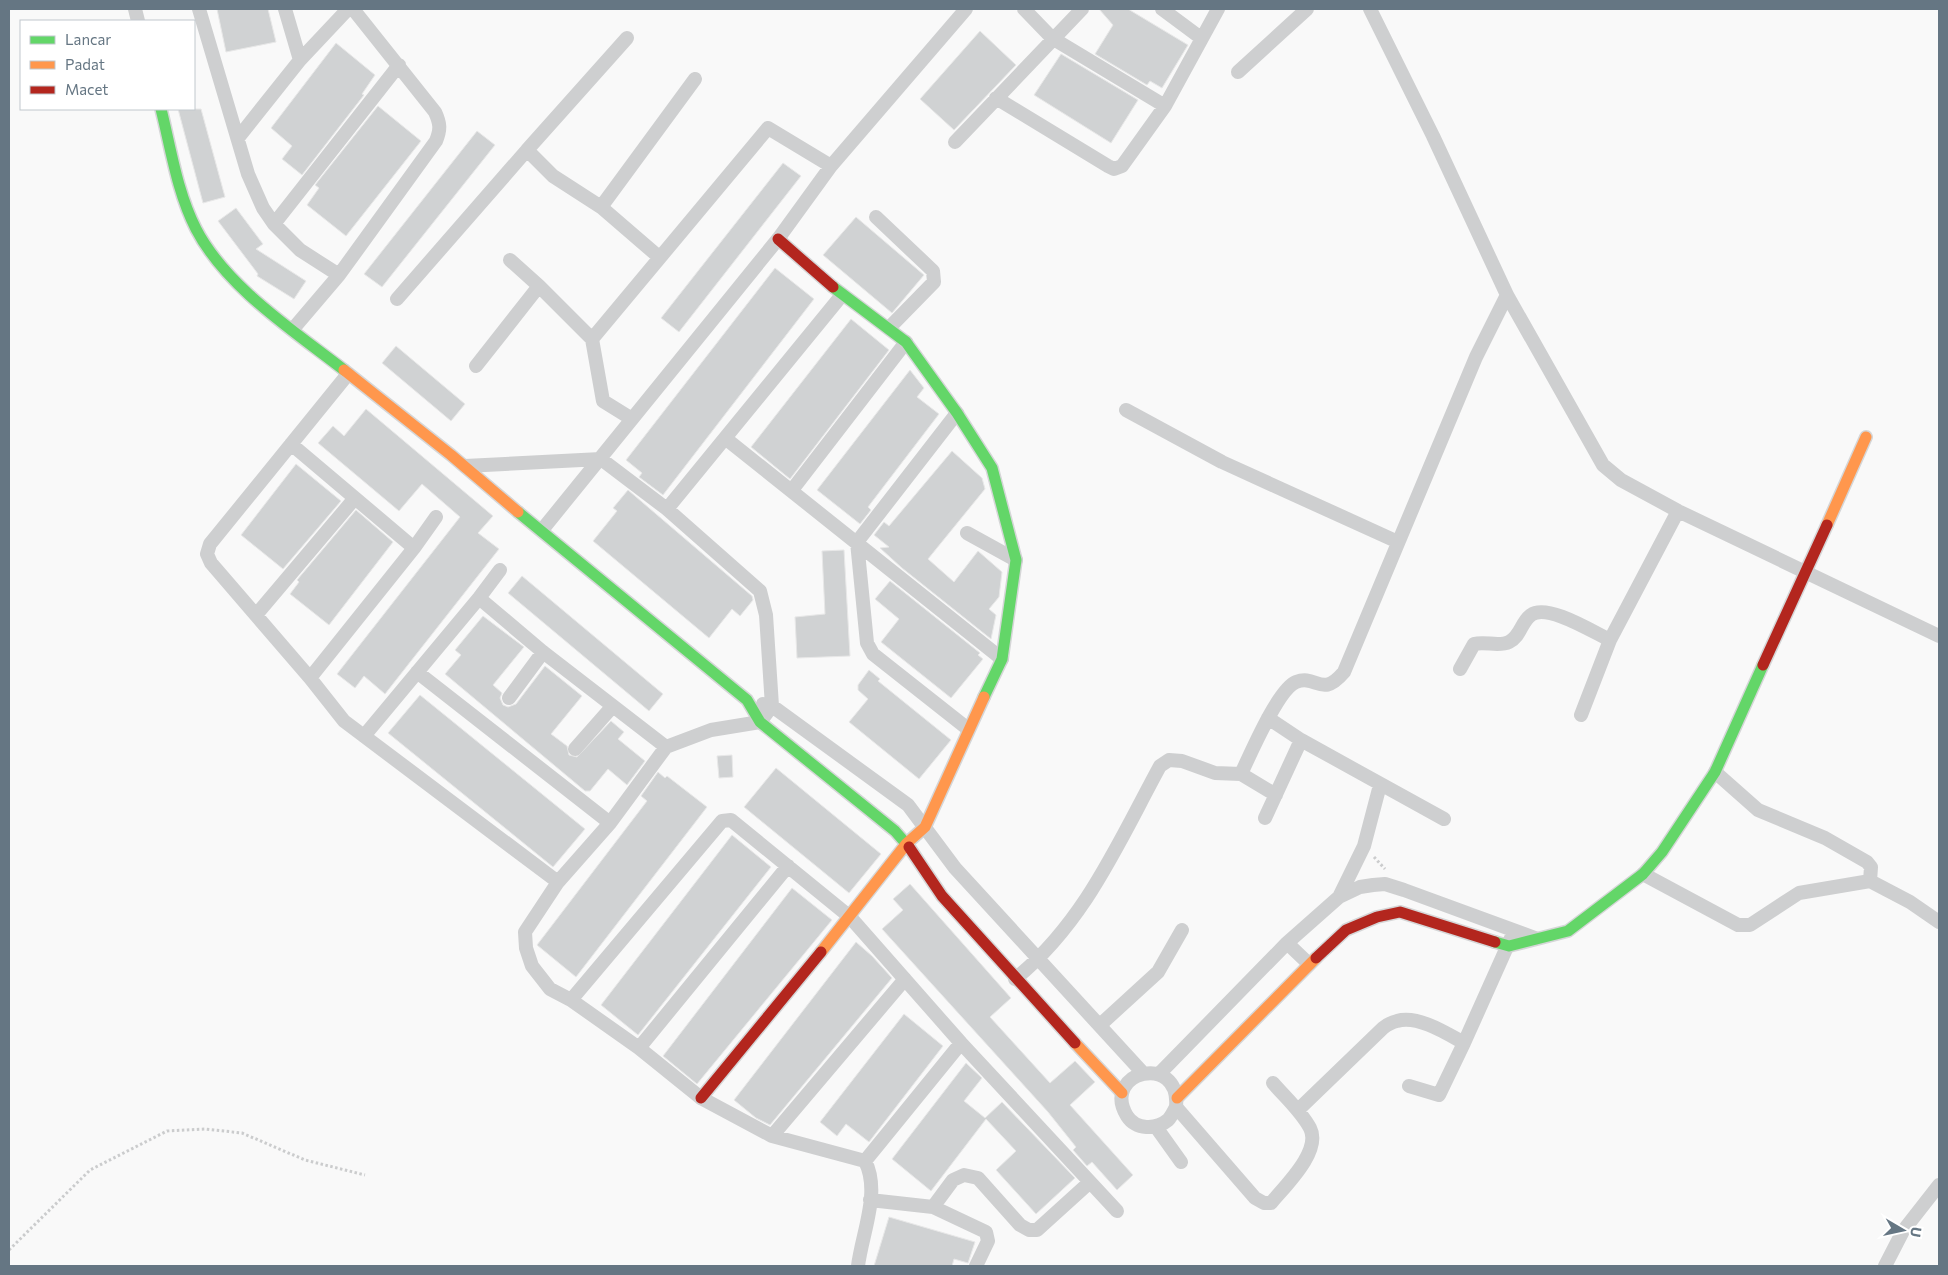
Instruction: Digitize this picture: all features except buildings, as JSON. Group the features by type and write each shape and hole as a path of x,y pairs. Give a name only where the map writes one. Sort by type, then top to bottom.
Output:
{"street":[{"path":"199,9 248,174 263,208 274,224 300,250 339,275"},
{"path":"286,9 300,60"},
{"path":"238,138 300,60 348,9"},
{"path":"293,329 339,275 436,141 440,132 440,125 435,112 353,9"},
{"path":"542,530 778,239 831,166 912,75 966,9"},
{"path":"1024,9 1052,38 1165,106"},
{"path":"955,142 1052,38 1082,9"},
{"path":"1162,9 1202,38"},
{"path":"996,98 1114,169 1122,166 1165,106 1218,9"},
{"path":"1238,72 1306,9"},
{"path":"1370,9 1433,136 1507,295 1603,465 1621,480 1678,511 1939,636"},
{"path":"398,299 526,150 627,38"},
{"path":"274,224 399,66"},
{"path":"602,207 695,79"},
{"path":"161,110 184,197 196,229 237,284 465,466 747,700 760,722 895,831 906,843 941,894 1015,979 1122,1093"},
{"path":"592,339 768,128 831,166"},
{"path":"526,150 553,176 602,207 659,257"},
{"path":"876,217 933,270 935,276 934,282 889,328"},
{"path":"701,1098 850,917 906,843 925,827 968,729 1002,659 1016,560 992,468 957,413 906,342 842,295 778,239"},
{"path":"510,260 592,339 603,401 632,420"},
{"path":"476,366 539,286"},
{"path":"667,510 842,295"},
{"path":"1241,774 1268,718 1296,682 1308,681 1321,686 1334,683 1344,672 1476,357 1507,295"},
{"path":"792,490 906,342"},
{"path":"348,374 210,544 207,554 211,563 310,678 344,721 558,882"},
{"path":"1126,410 1222,462 1398,542"},
{"path":"957,413 857,542 867,643 873,654 968,729"},
{"path":"1273,1083 1298,1110 1311,1129 1312,1143 1308,1158 1271,1203 1264,1203 1254,1198 1176,1103 1171,1083 1158,1074 1143,1073 1130,1080 1122,1093 1122,1108 1130,1120 1142,1127 1156,1127 1169,1120 1176,1103 1309,964 1346,930 1377,917 1400,912 1509,946 1568,931 1643,874 1662,852 1715,772 1866,437"},
{"path":"725,438 1002,659"},
{"path":"291,444 414,548"},
{"path":"465,466 600,459 667,510 760,590 766,615 772,706 760,722 711,730 666,747 610,823 558,882 525,932 526,948 532,966 550,989 571,1000 639,1048 701,1098 772,1136 865,1161 872,1173 870,1200 858,1266"},
{"path":"256,615 355,498"},
{"path":"1581,715 1610,640 1678,511"},
{"path":"310,678 414,548 436,517"},
{"path":"966,533 1016,560"},
{"path":"364,736 479,598 500,570"},
{"path":"479,598 612,707 666,747"},
{"path":"1460,669 1474,644 1482,642 1507,643 1517,637 1530,615 1540,611 1552,613 1610,640"},
{"path":"509,698 543,652"},
{"path":"417,672 610,823"},
{"path":"747,700 772,706 908,805 955,868 1143,1073"},
{"path":"575,749 612,707"},
{"path":"1268,718 1301,740 1444,819"},
{"path":"1265,818 1301,740"},
{"path":"1015,979 1038,960 1090,895 1160,766 1168,760 1182,761 1216,773 1241,774 1276,795"},
{"path":"1715,772 1758,810 1825,838 1867,862 1871,866 1870,881"},
{"path":"1339,897 1364,846 1380,785"},
{"path":"571,1000 722,821 731,820 850,917 961,1044 1117,1211"},
{"path":"639,1048 788,866"},
{"path":"1643,874 1738,925 1750,925 1799,893 1870,881 1910,902 1939,922"},
{"path":"1158,1074 1287,943 1339,897 1360,887 1385,884 1535,938"},
{"path":"1100,1025 1158,972 1182,930"},
{"path":"1409,1086 1439,1095 1509,946 1514,930"},
{"path":"1287,943 1309,964"},
{"path":"772,1136 905,979"},
{"path":"1298,1110 1383,1028 1397,1021 1409,1020 1420,1023 1464,1043"},
{"path":"865,1161 961,1044"},
{"path":"1156,1127 1181,1162"},
{"path":"933,1207 953,1180 964,1175 978,1178 1020,1225 1029,1230 1037,1230 1090,1182"},
{"path":"1885,1266 1903,1231 1939,1185"},
{"path":"870,1200 933,1207 986,1232 988,1241 976,1266"}],"path":[{"path":"9,1250 90,1170 168,1131 205,1129 242,1133 305,1160 365,1176"}],"traffic: fast":[{"path":"161,110 175,170 189,215 209,250 225,270 262,307 344,370"},
{"path":"833,287 906,342 957,413 992,468 1016,560 1002,659 984,697"},
{"path":"518,512 747,700 760,722 895,831 909,847"},
{"path":"1495,942 1509,946 1568,931 1643,874 1662,852 1715,772 1763,665"}],"traffic: slow":[{"path":"344,370 451,455 518,512"},
{"path":"1827,525 1866,437"},
{"path":"821,952 907,843 925,827 984,697"},
{"path":"1177,1098 1316,958"},
{"path":"1075,1043 1122,1093"}],"traffic: jam":[{"path":"778,239 833,287"},
{"path":"1763,665 1827,525"},
{"path":"909,847 942,896 1075,1043"},
{"path":"1316,958 1346,930 1377,917 1400,912 1495,942"},
{"path":"701,1098 821,952"}]}
